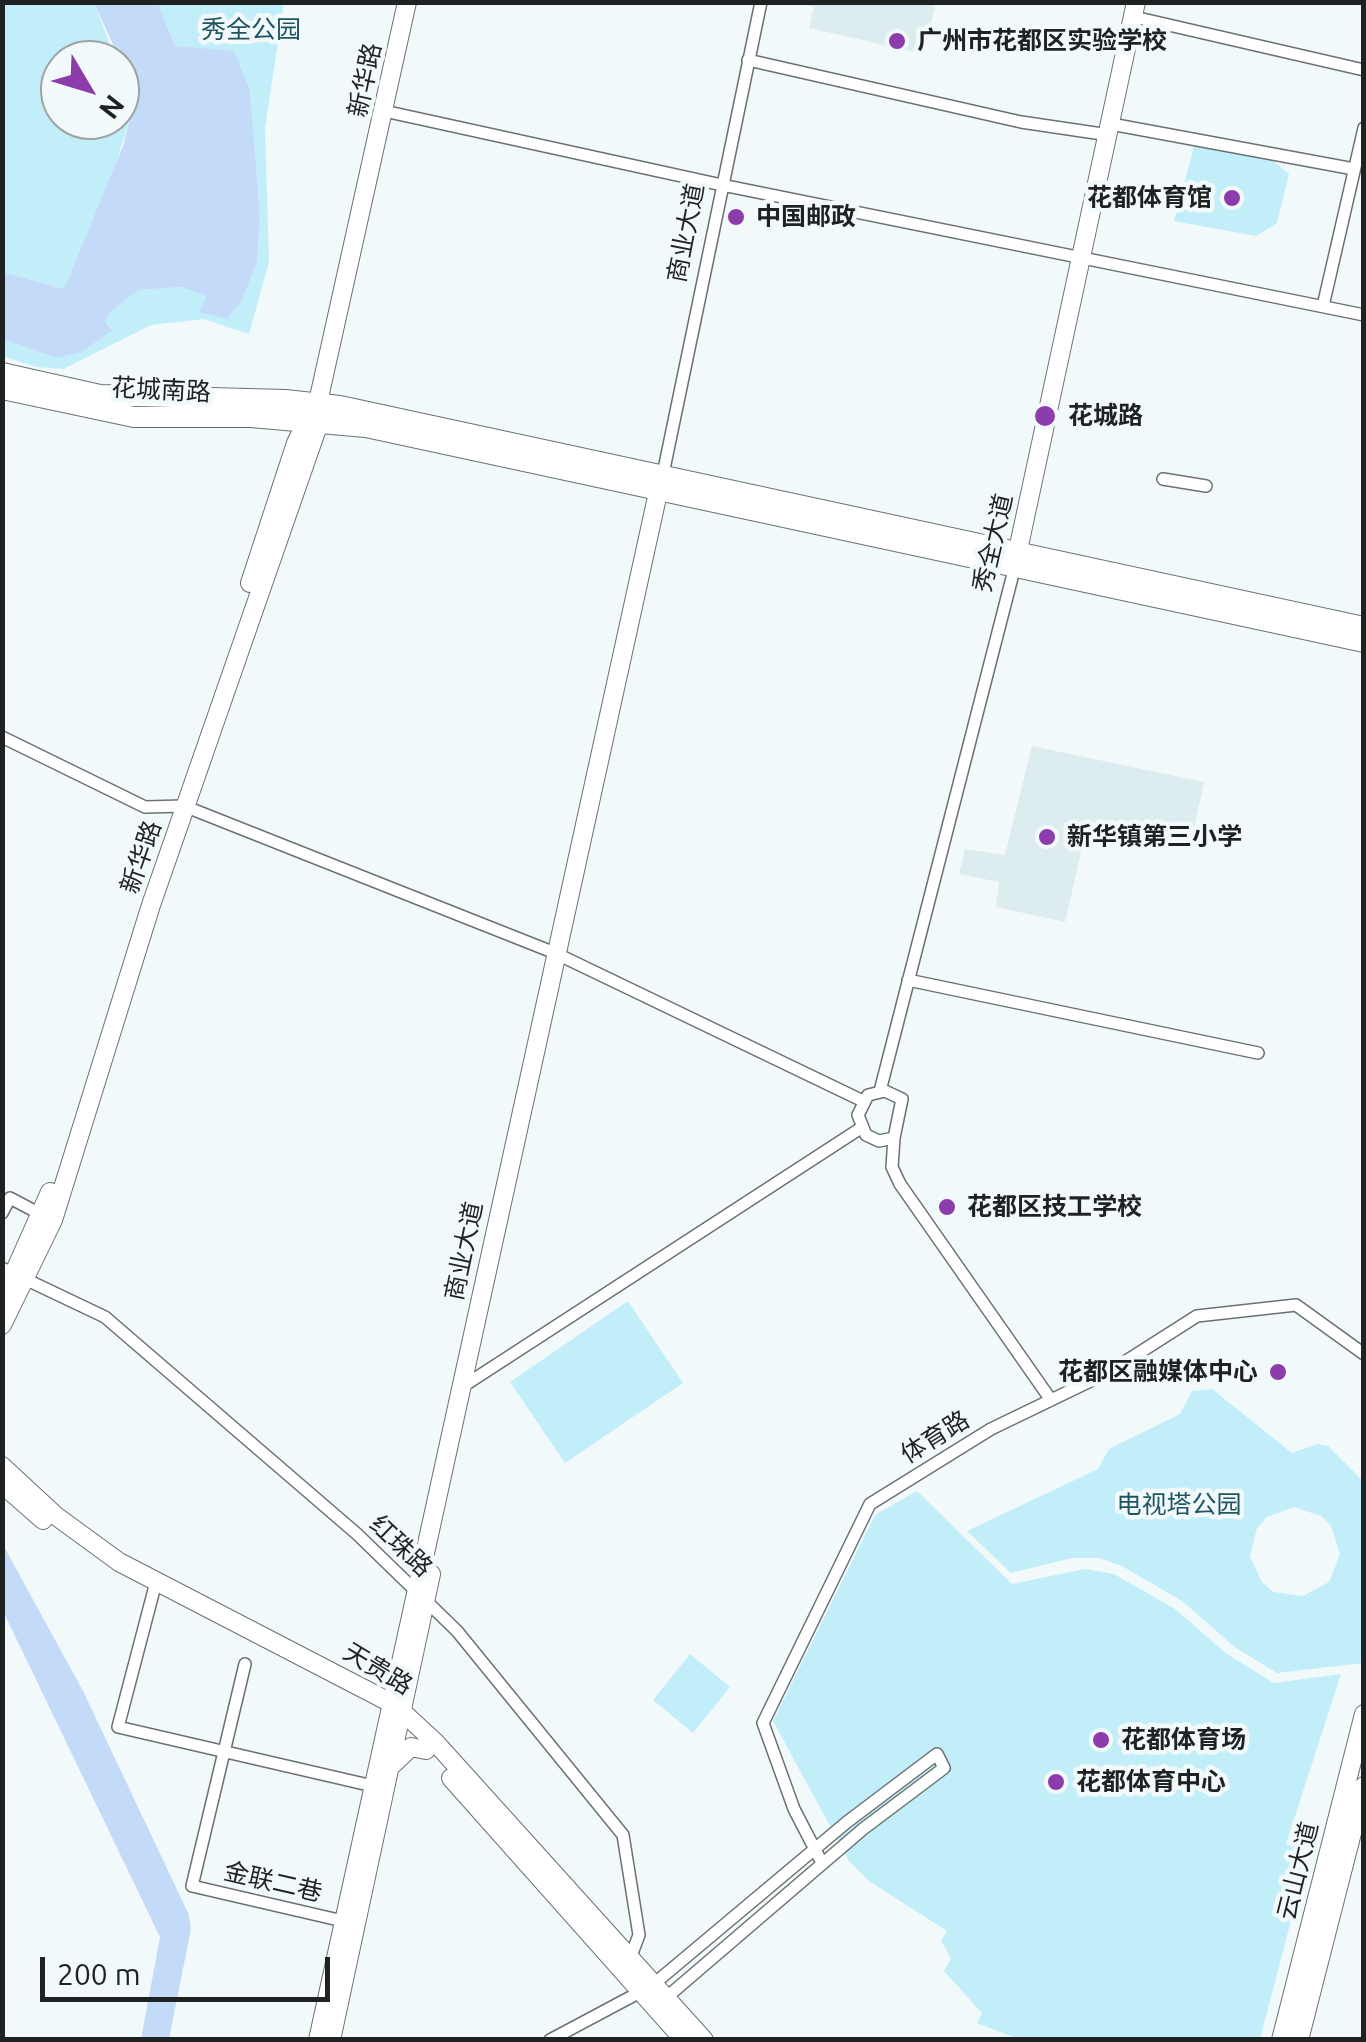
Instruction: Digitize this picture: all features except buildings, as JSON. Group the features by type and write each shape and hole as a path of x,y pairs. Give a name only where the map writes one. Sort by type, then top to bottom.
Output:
{"highway":[{"name":"花城南路","path":"2,373 57,389 315,414"},
{"name":"花城南路","path":"2,388 134,417 315,414"},
{"path":"315,414 1364,627"},
{"path":"1016,559 1364,642"}],"main road":[{"name":"新华路","path":"2,1300 47,1217 178,807 315,414 407,2"},
{"name":"秀全大道","path":"1016,559 1135,10"},
{"name":"商业大道","path":"318,2040 373,1786 396,1713 662,485"},
{"name":"新华路","path":"2,1326 15,1274"},
{"name":"天贵路","path":"2,1466 87,1541 153,1587 352,1680 396,1713 631,1956 684,2040"},
{"name":"天贵路","path":"2,1484 81,1550 396,1713 426,1750 704,2040"},
{"name":"商业大道","path":"332,2040 389,1770 402,1649 420,1596"},
{"path":"352,1680 383,1675 402,1649"},
{"name":"云山大道","path":"1281,2040 1364,1714"},
{"path":"389,1770 406,1749 426,1750"},
{"name":"云山大道","path":"1299,2040 1364,1786"}],"street":[{"name":"商业大道","path":"662,485 761,2"},
{"path":"1135,10 1364,70"},
{"path":"748,60 1021,122 1110,129 1354,169"},
{"path":"384,110 722,185 1364,314"},
{"path":"1323,306 1364,128"},
{"path":"1163,479 1206,486"},
{"name":"秀全大道","path":"880,1091 1016,559"},
{"path":"2,737 145,807 178,807 560,956 863,1101"},
{"path":"908,980 1258,1052"},
{"path":"894,1138 879,1141 861,1128 858,1114 863,1101 880,1091 902,1099 892,1167 900,1184 1051,1400"},
{"path":"465,1385 861,1128"},
{"path":"2,1213 10,1198 47,1217"},
{"name":"红珠路","path":"15,1274 105,1317 357,1534 500,1683 549,1749 623,1835 639,1935 631,1956"},
{"name":"体育路","path":"822,1863 794,1808 763,1723 870,1504 991,1428 1109,1372 1197,1316 1296,1305 1364,1354"},
{"path":"153,1587 118,1727 373,1786"},
{"path":"225,1752 245,1664"},
{"name":"金联二巷","path":"225,1752 192,1886 344,1921"},
{"path":"550,2040 655,1990 944,1768 937,1754 815,1849 655,1990"}],"shaded area":[{"path":"94,3 158,3 175,46 234,51 250,90 260,216 257,263 241,302 227,319 199,312 207,296 181,287 139,290 110,312 105,322 113,330 81,352 56,358 3,339 3,272 64,289 125,140 140,140 140,40 111,40"},
{"name":"广州市花都区实验学校","path":"798,3 936,3 924,54 809,28 814,7"},
{"name":"新华镇第三小学","path":"1032,746 1204,782 1190,848 1087,827 1065,922 996,907 999,882 959,874 965,849 1005,855"},
{"path":"2,1543 83,1691 189,1915 191,1929 169,2039 141,2039 160,1937 3,1611"}],"green space":[{"path":"3,3 94,3 108,40 40,40 40,140 123,140 114,169 64,289 3,272"},
{"name":"秀全公园","path":"158,3 284,3 265,128 269,262 249,334 204,319 151,325 63,369 36,367 3,356 3,339 56,358 113,329 105,322 110,312 139,290 181,287 208,296 227,319 241,302 257,263 260,216 250,90 234,52 175,46"},
{"name":"花都体育馆","path":"1195,143 1272,160 1289,174 1277,223 1256,236 1174,221"},
{"path":"628,1301 683,1383 565,1463 510,1382"},
{"name":"电视塔公园","path":"1212,1389 1292,1453 1317,1444 1328,1446 1363,1481 1363,1663 1277,1673 1236,1648 1182,1601 1122,1566 1099,1558 1072,1558 1011,1573 967,1531 1098,1469 1109,1449 1180,1414 1192,1391","holes":["1294,1507 1321,1516 1331,1526 1340,1554 1329,1582 1303,1596 1273,1592 1262,1582 1250,1556 1257,1528 1267,1517"]},
{"name":"花都体育中心","path":"917,1491 1012,1584 1085,1569 1114,1574 1175,1609 1227,1654 1274,1683 1341,1674 1286,1844 1309,1852 1260,2039 1018,2039 977,2023 982,2013 944,1971 951,1958 941,1941 947,1931 869,1881 849,1861 773,1721 875,1515"},
{"path":"690,1654 730,1687 693,1733 653,1700"}],"place":[{"name":"广州市花都区实验学校","path":"897,41"},
{"name":"花都体育馆","path":"1232,198"},
{"name":"中国邮政","path":"736,217"},
{"name":"花城路","path":"1045,416"},
{"name":"新华镇第三小学","path":"1047,837"},
{"name":"花都区技工学校","path":"947,1207"},
{"name":"花都区融媒体中心","path":"1278,1372"},
{"name":"花都体育场","path":"1101,1740"},
{"name":"花都体育中心","path":"1056,1782"}]}
